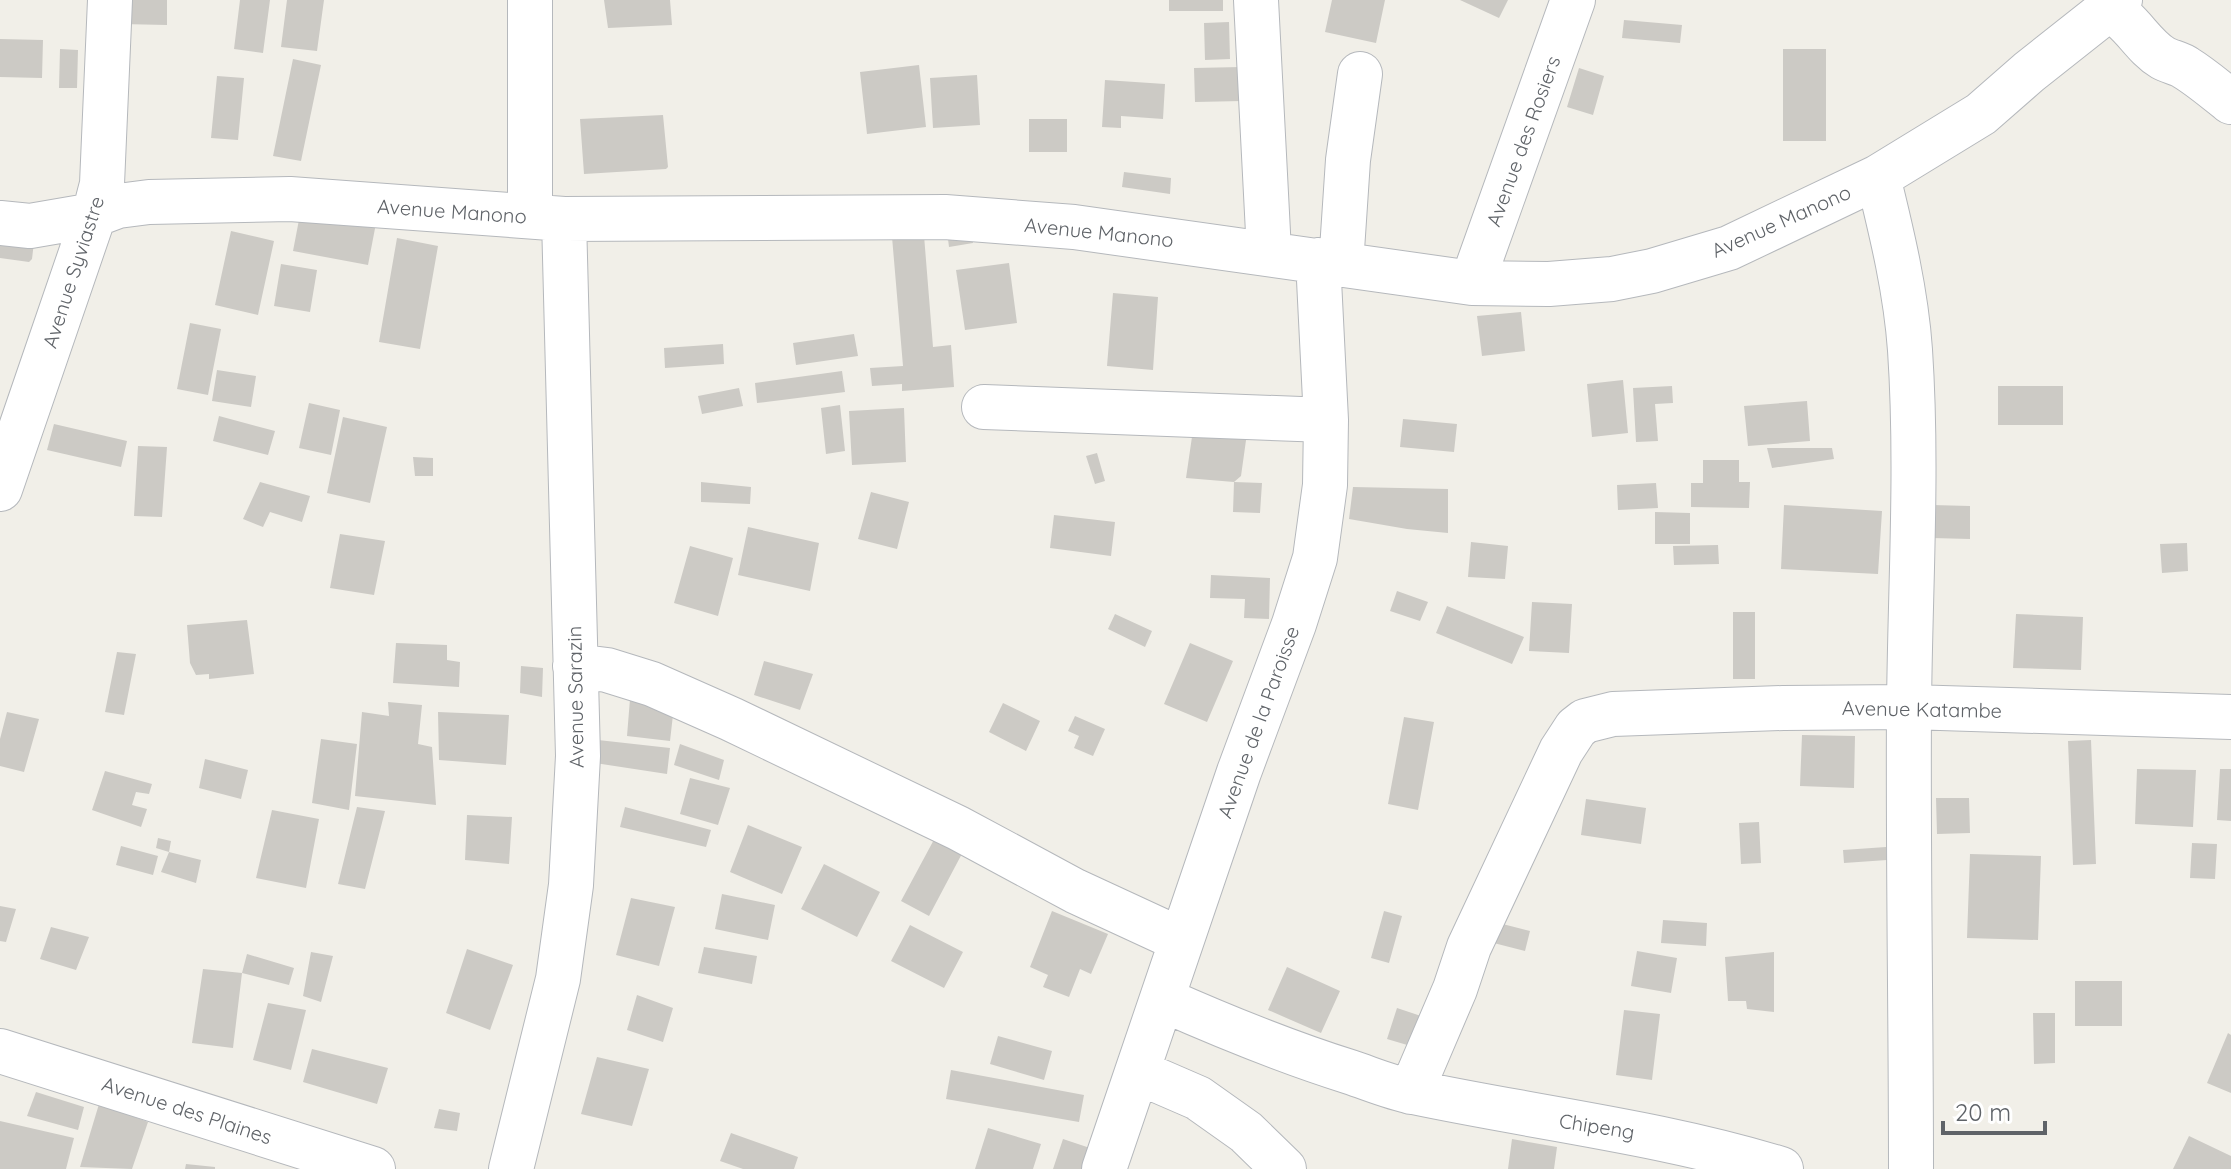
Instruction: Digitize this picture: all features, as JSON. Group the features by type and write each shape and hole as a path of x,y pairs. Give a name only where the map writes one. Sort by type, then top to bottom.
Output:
{"street":[{"name":"Avenue Syviastre","path":"0,489 102,184 110,0"},
{"name":"Avenue Sarazin","path":"511,1169 558,979 571,885 578,756 547,218 530,0"},
{"path":"1256,0 1269,252"},
{"name":"Avenue des Rosiers","path":"1472,283 1573,0"},
{"name":"Avenue Manono","path":"0,223 30,226 149,202 290,199 547,218 945,217 1074,227 1269,252 1472,283 1549,284 1612,279 1652,271 1729,248 1878,177 1981,114 2113,4"},
{"path":"2113,4 2117,13 2146,44 2163,58 2182,65 2231,102"},
{"name":"Avenue de la Paroisse","path":"1104,1169 1315,558 1325,485 1329,262 1360,74"},
{"path":"1878,177 1892,231 1910,347 1914,469 1909,707 1911,1169"},
{"path":"984,407 1326,420"},
{"path":"575,666 607,670 652,684 731,719 958,828 1075,891 1181,940"},
{"name":"Avenue Katambe","path":"1411,1092 1455,989 1469,947 1561,751 1576,728 1585,721 1613,714 1909,707 2231,717"},
{"name":"Chipeng","path":"1164,1000 1308,1059 1411,1092 1642,1133 1726,1152 1781,1169"},
{"name":"Avenue des Plaines","path":"0,1051 373,1169"},
{"path":"1138,1072 1198,1098 1246,1132 1284,1169"}],"building":[{"path":"121,0 167,0 167,25 121,24"},
{"path":"240,0 270,0 263,53 234,49"},
{"path":"287,0 324,0 317,51 281,47"},
{"path":"604,0 670,0 672,25 608,28"},
{"path":"1169,0 1223,0 1223,11 1169,11"},
{"path":"1332,0 1385,0 1376,43 1325,32"},
{"path":"1460,0 1508,0 1499,18"},
{"path":"1624,20 1682,25 1680,43 1622,38"},
{"path":"1229,22 1230,59 1205,60 1204,23"},
{"path":"0,39 43,40 42,78 0,77"},
{"path":"60,49 78,50 77,88 59,88"},
{"path":"1783,49 1826,49 1826,141 1783,141"},
{"path":"293,59 321,65 301,161 273,156"},
{"path":"919,65 926,127 867,134 860,72"},
{"path":"1241,67 1242,101 1195,102 1194,68"},
{"path":"1579,68 1604,76 1593,115 1567,107"},
{"path":"977,75 980,125 933,128 930,78"},
{"path":"217,76 244,78 238,140 211,138"},
{"path":"1105,80 1165,84 1163,119 1121,116 1121,128 1102,127"},
{"path":"663,115 666,169 584,174 580,119"},
{"path":"1029,119 1067,119 1067,152 1029,152"},
{"path":"1124,172 1171,178 1170,194 1122,187"},
{"path":"302,204 377,218 368,265 293,251"},
{"path":"923,223 933,347 951,345 954,387 902,391 902,384 872,386 870,368 903,366 891,225"},
{"path":"970,227 973,243 949,247 947,231"},
{"path":"231,231 274,241 258,315 215,305"},
{"path":"0,236 34,242 32,259 29,262 0,258"},
{"path":"397,238 438,246 420,349 379,342"},
{"path":"1009,263 1017,323 965,330 956,270"},
{"path":"281,264 317,270 310,312 274,306"},
{"path":"1113,293 1158,297 1153,370 1107,366"},
{"path":"1521,312 1525,351 1482,356 1477,316"},
{"path":"190,323 221,329 208,395 177,389"},
{"path":"854,334 858,356 796,365 793,343"},
{"path":"723,344 724,364 665,368 664,348"},
{"path":"217,370 256,376 251,407 212,401"},
{"path":"842,371 845,392 757,403 755,383"},
{"path":"1623,380 1628,433 1592,437 1587,384"},
{"path":"1672,386 1673,403 1655,404 1658,441 1636,442 1633,388"},
{"path":"1998,386 2063,386 2063,425 1998,425"},
{"path":"739,388 743,406 702,414 698,396"},
{"path":"1807,401 1810,441 1748,446 1744,406"},
{"path":"309,403 340,410 331,455 299,448"},
{"path":"840,405 845,451 826,454 821,408"},
{"path":"904,408 906,462 852,465 849,411"},
{"path":"219,416 275,431 268,455 213,441"},
{"path":"343,417 387,427 370,503 327,493"},
{"path":"1403,419 1457,424 1454,452 1400,447"},
{"path":"1194,423 1248,426 1241,476 1234,482 1186,478"},
{"path":"54,424 127,441 121,467 47,450"},
{"path":"138,446 167,447 162,517 134,516"},
{"path":"1767,448 1832,448 1834,459 1772,468"},
{"path":"1097,453 1105,481 1095,484 1086,456"},
{"path":"413,457 433,458 433,476 415,476"},
{"path":"1703,460 1739,460 1739,482 1750,482 1749,508 1691,507 1691,483 1703,483"},
{"path":"260,482 310,496 302,522 270,512 263,527 243,519"},
{"path":"701,482 751,487 750,504 701,502"},
{"path":"1234,482 1262,483 1260,513 1233,512"},
{"path":"1656,483 1658,508 1618,510 1617,485"},
{"path":"1353,487 1448,489 1448,533 1349,519"},
{"path":"871,492 909,502 897,549 858,539"},
{"path":"1784,505 1882,511 1878,574 1781,569"},
{"path":"1932,505 1970,506 1970,539 1932,538"},
{"path":"1655,512 1690,513 1690,544 1655,544"},
{"path":"1054,515 1115,522 1111,556 1050,548"},
{"path":"748,527 819,543 810,591 738,575"},
{"path":"340,534 385,541 374,595 330,588"},
{"path":"1471,542 1508,546 1505,579 1468,577"},
{"path":"2187,543 2188,571 2162,573 2160,544"},
{"path":"1718,545 1719,564 1674,565 1673,546"},
{"path":"690,546 733,558 718,616 674,603"},
{"path":"1211,575 1270,578 1269,619 1244,618 1245,599 1210,598"},
{"path":"1397,591 1428,602 1420,621 1390,611"},
{"path":"1532,602 1572,604 1569,653 1529,651"},
{"path":"1447,606 1524,637 1512,664 1436,633"},
{"path":"1733,612 1755,612 1755,679 1733,679"},
{"path":"1115,614 1152,631 1145,647 1108,629"},
{"path":"2016,614 2083,617 2081,670 2013,668"},
{"path":"247,620 254,674 209,679 209,674 196,675 190,663 187,625"},
{"path":"396,643 447,645 447,660 460,662 459,687 393,683"},
{"path":"1190,643 1233,661 1207,722 1164,704"},
{"path":"117,652 136,654 124,715 105,712"},
{"path":"764,661 813,674 800,710 754,695"},
{"path":"521,666 543,668 542,697 520,693"},
{"path":"630,699 674,706 670,741 627,736"},
{"path":"388,702 422,705 418,744 432,747 436,805 355,796 362,712 389,716"},
{"path":"1003,703 1040,721 1026,751 989,732"},
{"path":"7,712 39,719 24,772 0,766 0,739"},
{"path":"438,712 509,715 506,765 439,760"},
{"path":"1075,716 1105,729 1093,756 1074,748 1079,736 1068,731"},
{"path":"1404,717 1434,722 1418,810 1388,804"},
{"path":"1802,735 1855,736 1854,788 1800,786"},
{"path":"321,739 357,744 349,810 312,803"},
{"path":"598,740 670,748 667,774 595,763"},
{"path":"2091,740 2096,864 2073,865 2068,741"},
{"path":"680,744 724,760 719,780 674,765"},
{"path":"205,759 248,770 241,799 199,788"},
{"path":"2137,769 2196,770 2193,827 2135,824"},
{"path":"2220,769 2231,769 2231,821 2217,820"},
{"path":"105,771 152,784 149,794 136,792 132,805 147,809 141,827 92,810"},
{"path":"690,778 730,788 718,825 680,814"},
{"path":"1936,798 1969,798 1970,833 1937,834"},
{"path":"1586,799 1646,808 1641,844 1581,835"},
{"path":"357,807 385,811 365,889 338,884"},
{"path":"625,807 711,830 706,847 620,827"},
{"path":"272,810 319,819 306,888 256,878"},
{"path":"467,815 512,817 509,864 465,860"},
{"path":"1759,822 1761,863 1741,864 1739,823"},
{"path":"748,825 802,847 782,894 730,872"},
{"path":"937,834 965,848 929,916 901,901"},
{"path":"158,838 171,841 169,852 156,848"},
{"path":"2192,843 2217,844 2215,879 2190,878"},
{"path":"121,846 158,856 153,875 116,865"},
{"path":"1886,847 1887,860 1844,863 1843,850"},
{"path":"169,852 201,860 196,883 161,872"},
{"path":"1970,854 2041,856 2038,940 1967,938"},
{"path":"824,864 880,892 857,937 801,909"},
{"path":"722,894 775,905 768,940 715,929"},
{"path":"631,898 675,907 659,966 616,955"},
{"path":"0,906 16,909 6,942 0,941"},
{"path":"1052,911 1108,934 1091,974 1080,969 1069,997 1043,987 1048,975 1030,967"},
{"path":"1384,911 1402,916 1389,963 1371,958"},
{"path":"1487,920 1530,931 1525,951 1482,940"},
{"path":"1663,920 1707,923 1706,946 1661,943"},
{"path":"910,925 963,952 944,988 891,961"},
{"path":"51,927 89,937 76,970 40,959"},
{"path":"704,947 757,956 752,984 698,973"},
{"path":"467,949 513,965 490,1030 446,1013"},
{"path":"1637,951 1677,958 1671,993 1631,986"},
{"path":"311,952 333,956 321,1002 303,996"},
{"path":"1774,952 1774,1012 1747,1009 1746,1001 1728,1001 1725,957"},
{"path":"247,954 294,968 289,985 242,973"},
{"path":"1287,967 1340,991 1321,1033 1268,1010"},
{"path":"203,969 242,973 233,1048 192,1043"},
{"path":"2075,981 2122,981 2122,1026 2075,1026"},
{"path":"637,995 673,1008 663,1042 627,1030"},
{"path":"268,1003 306,1010 291,1070 253,1060"},
{"path":"1397,1008 1424,1017 1414,1047 1387,1039"},
{"path":"1624,1010 1660,1014 1652,1080 1616,1075"},
{"path":"2033,1013 2055,1013 2055,1063 2034,1064"},
{"path":"2228,1033 2231,1035 2231,1093 2207,1083"},
{"path":"998,1036 1052,1051 1044,1080 990,1064"},
{"path":"312,1049 388,1068 377,1104 303,1082"},
{"path":"597,1057 649,1069 632,1126 581,1114"},
{"path":"951,1070 1084,1095 1079,1122 946,1099"},
{"path":"36,1092 84,1107 78,1130 27,1116"},
{"path":"99,1104 148,1122 132,1169 80,1167"},
{"path":"439,1109 460,1113 457,1131 434,1128"},
{"path":"0,1121 74,1138 66,1169 0,1169"},
{"path":"988,1128 1041,1144 1033,1169 975,1169"},
{"path":"731,1133 798,1157 794,1169 743,1169 720,1161"},
{"path":"2189,1136 2231,1156 2231,1169 2173,1169"},
{"path":"1063,1139 1093,1149 1086,1169 1053,1169"},
{"path":"1512,1139 1557,1147 1554,1169 1508,1169"},
{"path":"186,1164 215,1167 215,1169 185,1169"}]}
